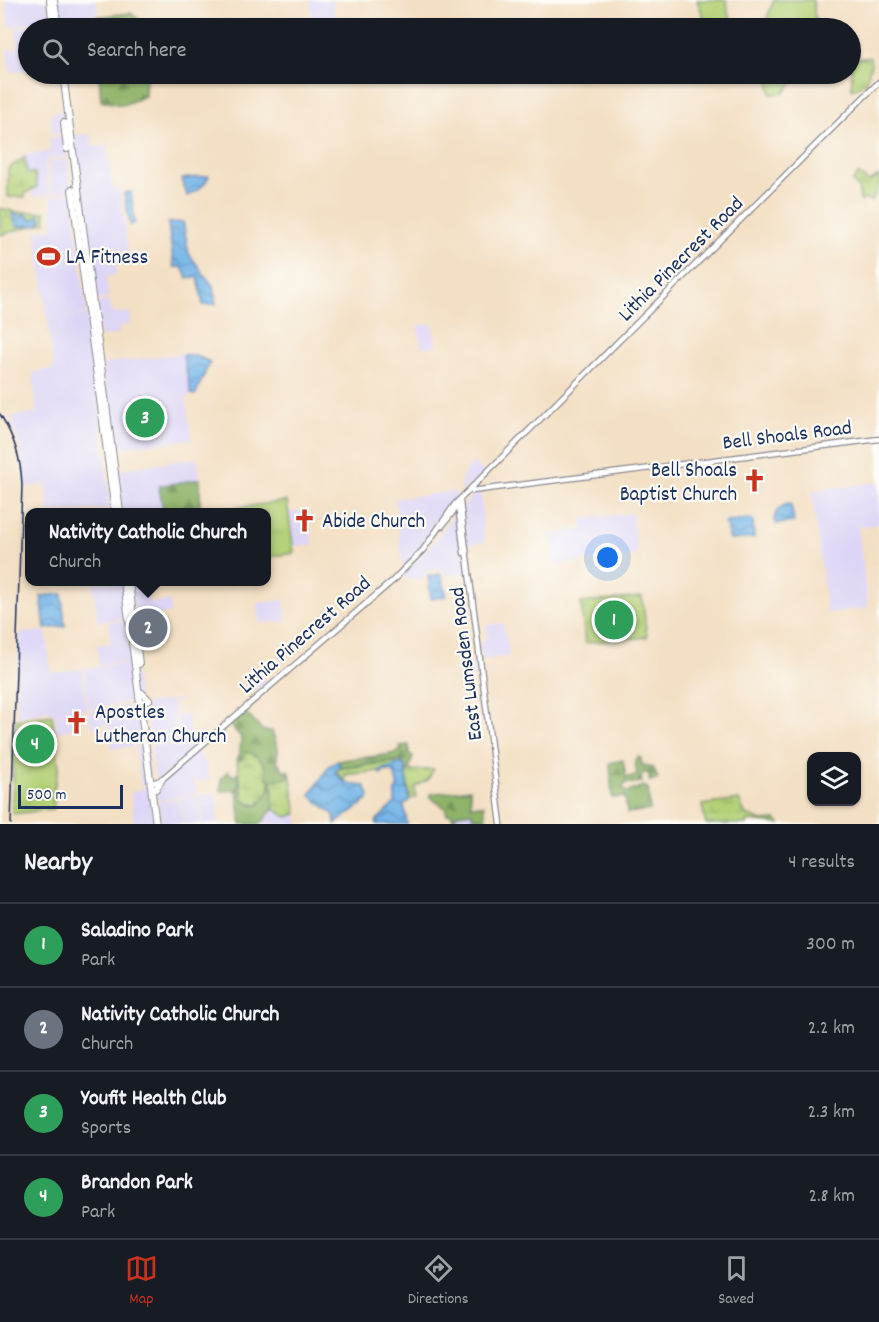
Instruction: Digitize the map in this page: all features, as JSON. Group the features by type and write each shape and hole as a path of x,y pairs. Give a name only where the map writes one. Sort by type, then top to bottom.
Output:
{"highway":[{"path":"52,0 55,18"},
{"path":"62,84 77,224 87,271 89,302 108,427 115,498"},
{"path":"63,84 78,198 84,280 95,328 101,406 116,508"},
{"path":"64,121 71,136"},
{"path":"78,198 83,191"},
{"path":"101,406 108,427"},
{"path":"124,586 131,619"},
{"path":"129,586 136,661"},
{"path":"134,640 137,699 154,785"},
{"path":"137,699 149,700"},
{"path":"137,699 154,785 157,824"},
{"path":"154,785 162,779"}],"main road":[{"path":"865,93 879,81"},
{"name":"Lithia Pinecrest Road","path":"410,565 461,501 879,81"},
{"name":"Bell Shoals Road","path":"472,491 879,439"},
{"name":"Lithia Pinecrest Road","path":"162,779 410,565 429,546 461,501 504,457"},
{"path":"478,485 484,488"},
{"path":"459,493 461,501"},
{"name":"East Lumsden Road","path":"461,501 459,513 500,824"},
{"name":"East Lumsden Road","path":"461,501 500,824"},
{"path":"447,519 454,512 459,513"},
{"path":"462,536 467,550"},
{"path":"277,679 276,683 279,686"},
{"path":"257,688 260,694"}],"shaded area":[{"path":"6,0 48,0 50,18 18,18 18,25 9,27"},
{"path":"55,0 96,0 98,14 59,18"},
{"path":"310,0 333,0 335,18 312,18"},
{"path":"7,49 18,49 18,72 10,72"},
{"path":"62,111 65,132 49,134 52,132 51,113"},
{"path":"91,134 93,147 107,146 113,189 120,189 129,261 116,262 117,275 106,277 109,299 97,300 94,300 74,135"},
{"path":"65,136 68,157 49,159 45,164 49,195 32,197 32,189 37,187 35,173 27,173 24,155 50,151 49,138"},
{"path":"68,159 72,192 51,194 48,162"},
{"path":"72,193 87,313 60,317 88,314 111,508 49,508 46,484 26,487 22,453 11,417 37,413 33,372 54,369 36,231 54,229 51,196"},
{"path":"110,301 112,313 130,312 131,325 119,326 119,334 100,337 96,303"},
{"path":"433,324 436,346 421,347 418,325"},
{"path":"186,353 194,355 183,356 191,394 186,398 194,439 113,448 102,364"},
{"path":"197,458 200,479 159,486 162,508 122,508 117,470"},
{"path":"473,462 485,473 462,492 461,479"},
{"path":"879,482 879,524 858,527 868,608 827,613 812,491"},
{"path":"481,490 484,542 468,545 463,507 474,493"},
{"path":"455,491 456,501 422,549 403,568 395,499"},
{"path":"308,511 313,545 294,546 290,512"},
{"path":"457,513 466,573 447,575 443,569 428,570 423,578 407,580 403,575 436,540"},
{"path":"632,513 637,555 554,565 550,534 583,530 582,519"},
{"path":"94,586 122,586 125,618 98,622"},
{"path":"131,586 148,586 149,603 170,601 171,613 135,618"},
{"path":"284,600 286,621 260,623 258,603"},
{"path":"126,621 130,661 99,665 97,645 111,643 109,622"},
{"path":"503,623 510,656 482,660 480,642 487,639 486,625"},
{"path":"46,631 51,673 82,669 87,709 54,714 48,710 17,717 20,633"},
{"path":"134,662 138,697 134,701 89,709 84,669"},
{"path":"474,662 474,677 459,681 457,664"},
{"path":"264,666 266,687 250,689 248,668"},
{"path":"186,699 175,702 177,716 188,715 191,752 156,781 151,746 189,741 179,741 174,700"},
{"path":"172,700 177,741 151,744 146,704"},
{"path":"133,705 140,711 145,745 111,749 109,724 91,727 89,711"},
{"path":"71,713 72,729 57,732 54,715"},
{"path":"145,747 151,782 141,786 135,748"},
{"path":"196,750 208,766 205,770 212,779 196,782 190,774 183,761"},
{"path":"182,762 195,783 197,794 158,800 157,788"},
{"path":"151,784 155,824 134,824 131,793"},
{"path":"216,793 219,824 203,824 199,795"},
{"path":"198,796 201,824 183,824 180,798"},
{"path":"178,799 182,824 161,824 159,801"},
{"path":"274,809 287,817 297,814 298,824 261,824"},
{"path":"472,812 481,819 486,819 487,824 453,824 453,819 457,814"}],"green space":[{"path":"697,0 727,0 728,13 731,18 704,18"},
{"path":"774,0 813,0 815,18 767,18"},
{"path":"131,13 138,18 94,18"},
{"path":"870,57 871,65 865,84 852,89 852,84 861,84 861,58"},
{"path":"100,84 146,84 145,96 123,105 101,101"},
{"path":"770,84 791,84 784,93 771,94"},
{"path":"25,157 27,173 35,173 37,187 26,193 25,197 8,197 8,169"},
{"path":"858,174 869,182 879,176 879,186 872,201 864,199 861,202 858,188 852,182"},
{"path":"0,208 16,212 45,212 46,222 36,225 41,221 40,215 32,220 25,214 21,216 15,213 13,216 16,226 35,225 0,235"},
{"path":"200,479 200,505 163,508 159,486"},
{"path":"287,501 294,553 271,556 271,508 236,508"},
{"path":"642,597 647,637 585,643 581,603"},
{"path":"244,711 263,731 272,731 278,748 277,761 283,770 290,771 291,778 272,780 275,806 261,824 241,824 237,790 221,791 221,778 228,771 234,777 237,773 244,802 254,806 260,804 270,780 267,779 264,763 244,758 237,761 236,759 240,754 241,737 229,724"},
{"path":"52,715 59,767 53,793 54,809 12,814 15,720"},
{"path":"409,745 409,754 413,756 408,774 402,760 340,767 339,761 393,754 401,751 400,746"},
{"path":"245,752 255,755 262,761 267,779 270,780 269,791 258,805 244,802 237,762 244,758"},
{"path":"638,757 641,758 642,765 653,767 658,779 649,781 650,776 645,772 641,776 642,782 639,779 639,783 625,783 623,789 627,793 643,786 648,788 650,810 627,813 625,797 612,798 610,763 623,760 626,778 637,775 635,760"},
{"path":"402,761 387,770 345,775 346,783 336,771 337,769"},
{"path":"434,769 428,780 415,787 416,798 410,799 406,774 408,771"},
{"path":"291,778 297,814 287,817 274,809 272,780"},
{"path":"470,789 471,805 484,805 486,819 473,817 472,812 457,814 453,819 452,814 447,814 445,808 430,797 430,794"},
{"path":"739,800 746,815 762,821 776,820 780,824 748,821 747,824 706,824 702,805"}],"water":[{"path":"209,176 200,188 187,196 182,179"},
{"path":"131,192 135,223 130,225 124,193"},
{"path":"12,213 21,216 25,214 32,220 40,215 42,220 38,225 16,226"},
{"path":"183,222 189,254 213,286 216,304 203,305 198,277 187,278 182,267 174,267 168,223"},
{"path":"183,355 194,355 210,362 195,395 191,394"},
{"path":"788,503 791,504 794,522 776,524 774,518 778,509"},
{"path":"750,519 753,521 754,538 730,540 725,522"},
{"path":"441,574 447,596 431,599 428,576"},
{"path":"62,594 65,626 45,629 41,596"},
{"path":"338,761 340,765 336,770 340,778 351,784 365,786 369,795 368,800 335,824 334,815 310,795 329,766"},
{"path":"402,763 405,767 409,801 404,804 407,824 376,824 377,820 395,803 395,791 398,787 394,772 385,771 380,774 380,770"}],"railway":[{"path":"0,414 16,448 22,485 11,824"}],"place":[{"name":"LA Fitness","path":"48,256"},
{"name":"Youfit Health Club","path":"145,418"},
{"name":"Bell Shoals Baptist Church","path":"755,481"},
{"name":"Abide Church","path":"304,520"},
{"name":"Saladino Park","path":"614,620"},
{"name":"Nativity Catholic Church","path":"148,628"},
{"name":"Apostles Lutheran Church","path":"77,723"},
{"name":"Brandon Park","path":"35,744"}]}
